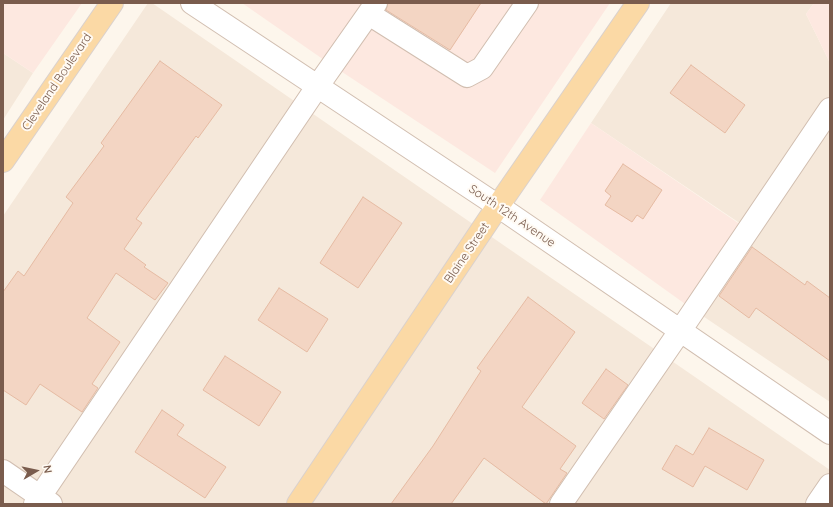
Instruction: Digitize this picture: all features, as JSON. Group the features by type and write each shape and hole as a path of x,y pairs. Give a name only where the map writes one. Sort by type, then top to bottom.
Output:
{"main road":[{"name":"Cleveland Boulevard","path":"3,161 112,3"},
{"name":"Blaine Street","path":"298,504 498,206 638,3"}],"street":[{"name":"South 12th Avenue","path":"192,3 498,206 830,434"},
{"path":"3,472 42,502 317,87 373,8 466,76 482,68 527,3"},
{"path":"561,504 830,109"},
{"path":"817,504 830,485"}],"shaded area":[{"path":"3,3 82,3 33,73 3,53"},
{"path":"148,3 152,3 830,470 830,504 3,504 3,216"},
{"path":"242,3 610,3 495,173 327,62"},
{"path":"671,3 814,3 806,14 830,63 830,402 688,306 741,224 591,123"},
{"path":"814,3 830,3 830,63 806,14"},
{"path":"3,53 33,73 3,120"},
{"path":"591,123 741,225 688,306 540,200"}],"building":[{"path":"388,3 481,3 450,50 386,10"},
{"path":"160,61 222,105 198,138 196,136 136,219 142,223 124,249 146,265 144,267 168,283 155,300 116,273 87,318 120,342 92,384 98,388 82,412 40,384 26,405 3,390 3,292 18,271 24,276 73,203 66,197 104,146 101,143"},
{"path":"691,65 745,105 725,133 670,93"},
{"path":"623,164 662,190 643,219 637,215 632,222 605,205 611,196 605,191"},
{"path":"363,197 402,223 358,288 320,263"},
{"path":"752,247 805,285 807,281 830,298 830,361 756,308 749,318 719,296"},
{"path":"279,288 328,319 307,352 258,320"},
{"path":"528,297 575,332 522,407 576,446 560,469 567,473 546,504 484,458 451,504 391,504 433,446 481,371 477,368"},
{"path":"225,356 281,392 259,426 203,390"},
{"path":"606,369 628,385 604,419 582,403"},
{"path":"162,410 184,425 177,435 226,467 205,498 135,452"},
{"path":"709,428 764,460 747,490 705,466 693,487 662,469 676,445 693,455"}]}
